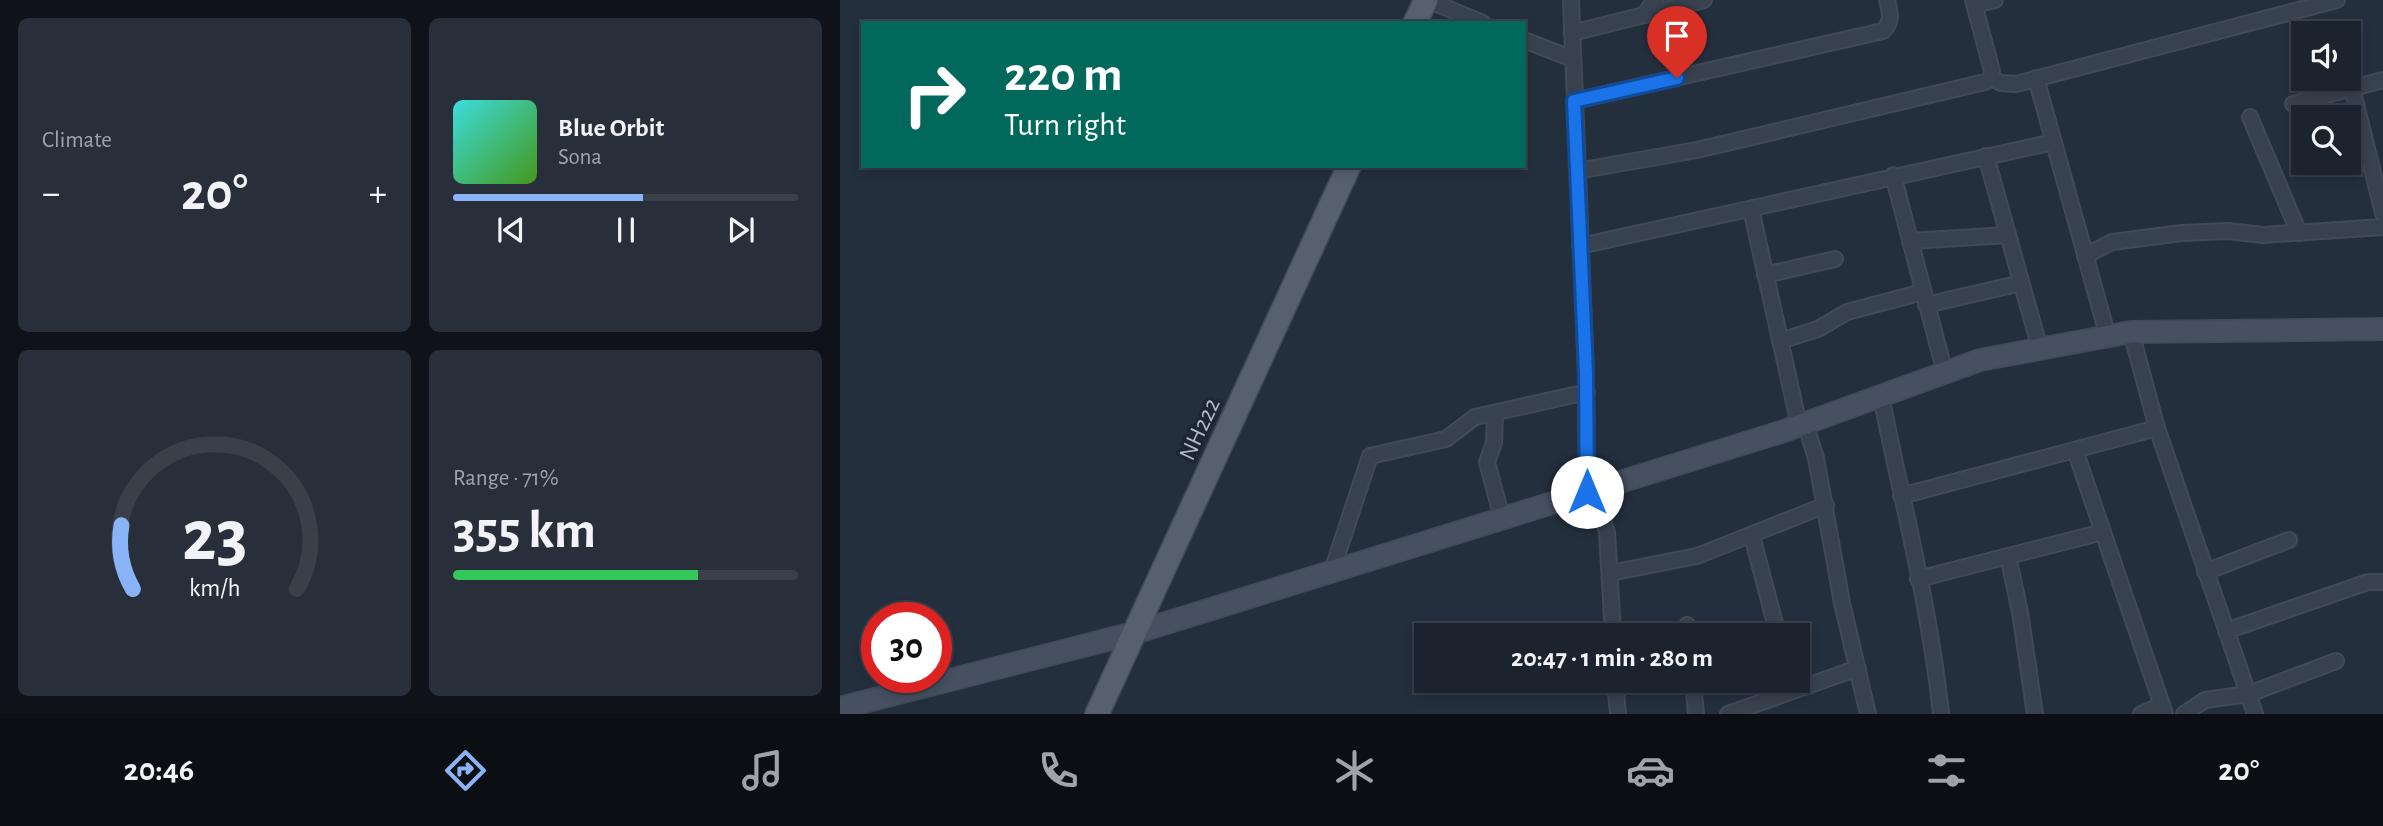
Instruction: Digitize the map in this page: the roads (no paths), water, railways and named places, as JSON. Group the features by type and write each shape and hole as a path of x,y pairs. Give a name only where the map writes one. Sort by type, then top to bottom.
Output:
{"main road":[{"path":"1416,21 1426,0"},
{"name":"NH222","path":"1097,714 1348,168"}],"street":[{"path":"1426,0 1478,21"},
{"path":"1571,0 1590,491 1607,532 1612,623"},
{"path":"1644,15 1655,0"},
{"path":"1572,33 1704,0"},
{"path":"1574,101 1883,31 1889,24 1891,15 1887,0"},
{"path":"1991,78 1992,71 1974,2 1995,0"},
{"path":"1577,171 1697,150 1991,78 2008,84 2036,78 2337,0"},
{"path":"1526,41 1573,59"},
{"path":"2036,78 2108,337"},
{"path":"2361,86 2383,80"},
{"path":"2293,104 2344,91"},
{"path":"2353,91 2378,170 2383,213"},
{"path":"2250,117 2299,233"},
{"path":"1580,247 1893,175 2054,142"},
{"path":"1986,156 2040,349"},
{"path":"1893,175 1945,373"},
{"path":"1751,209 1780,341 1826,505 1842,603 1868,714"},
{"path":"2085,256 2112,242 2182,233 2299,233 2383,227"},
{"path":"1910,241 2008,235"},
{"path":"1765,275 1835,259"},
{"path":"1780,341 1818,329 1847,312 2021,283"},
{"path":"840,708 1134,633 1802,424 1980,360 2131,332 2383,329"},
{"path":"2131,332 2157,428 2256,714"},
{"path":"1332,571 1370,456 1446,439 1475,417 1587,392"},
{"path":"1881,396 1918,579 1932,633 1941,714"},
{"path":"1496,414 1494,443 1487,462 1502,518"},
{"path":"1901,496 2157,428"},
{"path":"2075,450 2163,709 2141,714"},
{"path":"1610,573 1697,556 1826,505"},
{"path":"1918,579 2103,532"},
{"path":"1752,536 1775,623"},
{"path":"2205,572 2289,540"},
{"path":"2008,556 2020,612 2035,714"},
{"path":"2226,631 2368,582 2383,582"},
{"path":"2184,714 2205,700 2249,694 2336,661"},
{"path":"1810,681 1858,668"},
{"path":"1616,693 1618,714"},
{"path":"1694,693 1696,714"},
{"path":"1728,714 1775,693"}]}
